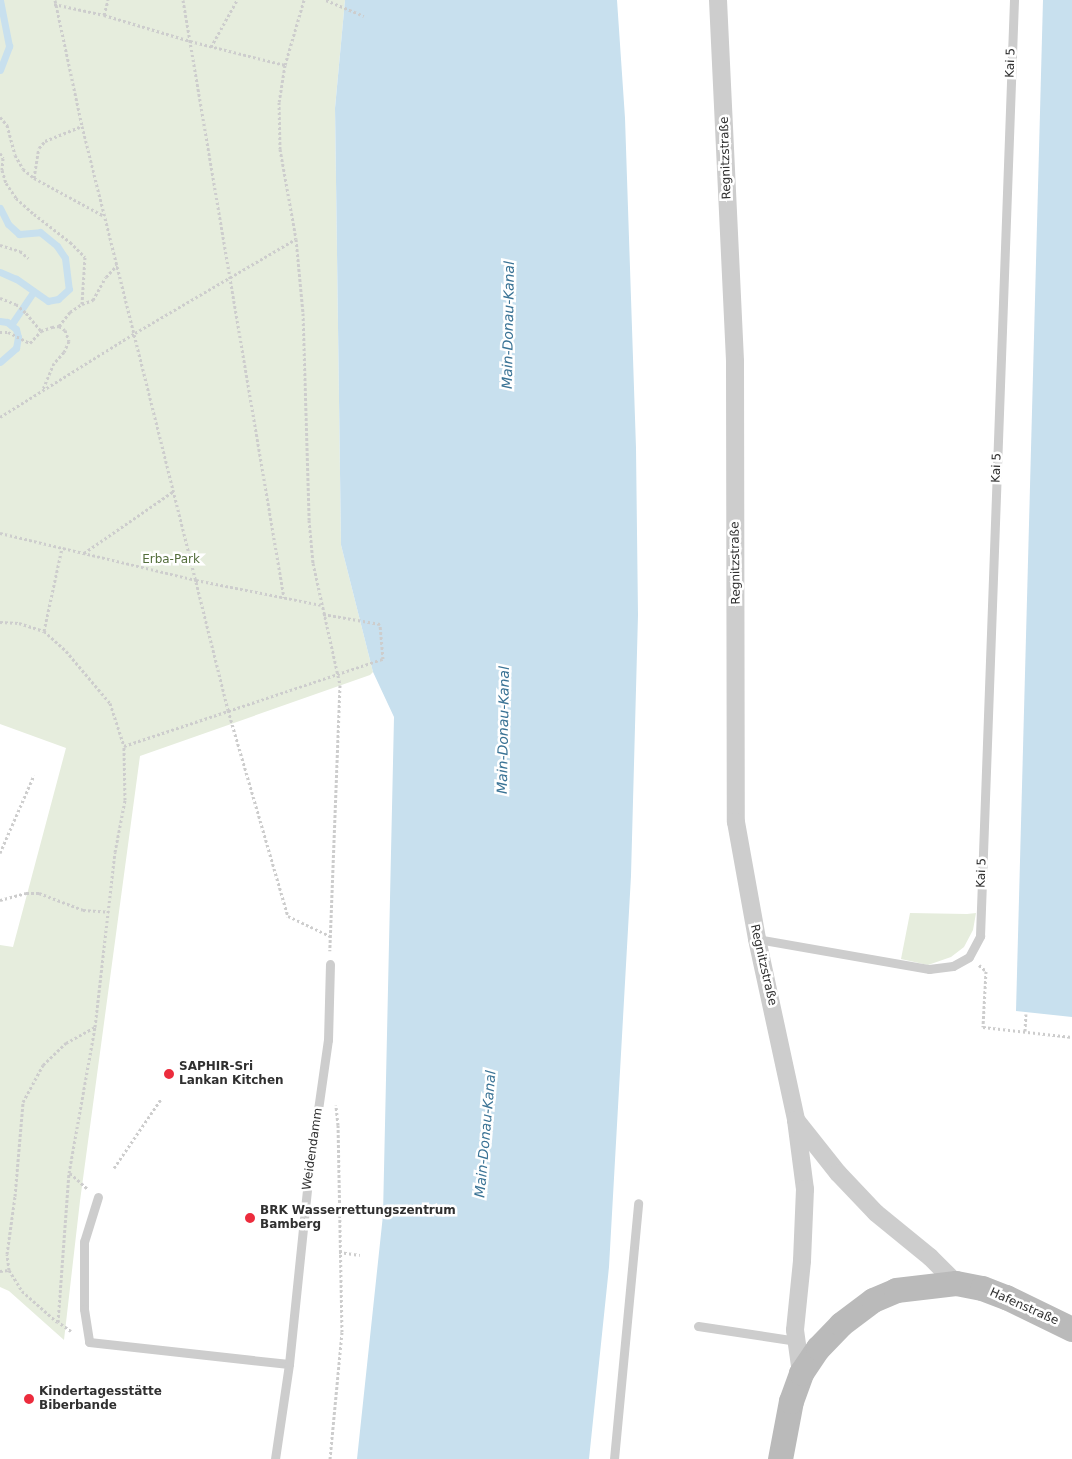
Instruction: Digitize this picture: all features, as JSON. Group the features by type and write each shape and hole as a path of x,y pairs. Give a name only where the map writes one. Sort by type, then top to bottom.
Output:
{"street":[{"name":"Regnitzstraße","path":"718,0 734,362 737,682 734,760 736,813 745,878 796,1120 805,1189 802,1261 796,1330 801,1374"},
{"name":"Regnitzstraße","path":"796,1120 838,1173 876,1212 930,1257 956,1284"},
{"name":"Hafenstraße","path":"780,1459 791,1401 801,1374 818,1348 841,1324 873,1300 896,1290 956,1284 982,1288 1006,1297 1072,1329"}],"lane":[{"name":"Kai 5","path":"969,957 980,936 1014,0"},
{"path":"757,939 929,969 953,966 969,957"},
{"name":"Weidendamm","path":"275,1459 289,1364 308,1180 328,1040 330,964"},
{"path":"98,1197 84,1242 84,1309 88,1342 289,1364"},
{"path":"614,1458 638,1203"},
{"path":"698,1326 797,1342"}],"path":[{"path":"104,15 108,0"},
{"path":"183,0 284,598"},
{"path":"211,47 237,0"},
{"path":"304,0 285,65 279,102 280,148 296,238 303,313 308,520 313,563 321,605 340,685 340,727 330,964"},
{"path":"326,0 364,16"},
{"path":"285,65 211,47 54,2 104,217 135,333 228,710 288,916 330,936"},
{"path":"0,118 7,126 15,155 23,169 34,178 104,217"},
{"path":"34,178 39,148 45,141 82,126"},
{"path":"0,152 3,158 2,170 6,183 16,198 70,242 85,257 86,265 82,304"},
{"path":"0,417 135,333 296,238"},
{"path":"0,245 20,251 28,258"},
{"path":"0,332 8,332 30,343 41,331 59,326 70,312 82,304 93,300 106,277 117,266"},
{"path":"0,298 16,304 26,312 41,331"},
{"path":"43,390 54,364 64,352 69,341 68,333 59,326"},
{"path":"84,553 174,491"},
{"path":"0,533 196,580 321,605"},
{"path":"44,630 62,548"},
{"path":"124,746 383,658 380,624 323,614"},
{"path":"0,622 18,622 44,630 72,657 110,703 124,746 125,800 115,852 95,1026 69,1173 58,1322"},
{"path":"0,853 34,775"},
{"path":"0,900 26,893 39,892 83,910 109,912"},
{"path":"969,957 986,971 983,1027 1072,1037"},
{"path":"1025,1032 1026,1014"},
{"path":"88,1342 58,1322 22,1291 9,1270 7,1254 15,1196 23,1102 43,1065 66,1044 95,1026"},
{"path":"330,1459 342,1332 338,1125 335,1097"},
{"path":"114,1168 161,1099"},
{"path":"69,1173 98,1197"},
{"path":"339,1252 360,1254"},
{"path":"0,1271 9,1270"}],"green space":[{"name":"Erba-Park","path":"0,0 345,0 335,108 341,545 373,672 370,675 140,756 80,1201 64,1340 9,1291 0,1287 0,945 13,947 66,748 0,724"},
{"path":"910,913 976,913 973,930 964,947 951,957 928,965 901,959"}],"water":[{"name":"Main-Donau-Kanal","path":"345,0 617,0 625,118 636,448 638,615 631,876 609,1267 589,1459 357,1459 383,1215 394,717 373,672 341,545 335,108"},
{"path":"1043,0 1072,0 1072,1017 1016,1011"}],"waterway":[{"path":"0,0 9,46 0,70"},
{"path":"0,208 8,224 19,234 40,232 57,246 65,258 69,289 58,299 48,301 16,279 0,272"},
{"path":"11,325 33,292"},
{"path":"0,321 7,322 16,329 18,337 16,348 0,362"}],"place":[{"name":"SAPHIR-Sri Lankan Kitchen","path":"169,1074"},
{"name":"BRK Wasserrettungszentrum Bamberg","path":"250,1218"},
{"name":"Kindertagesstätte Biberbande","path":"29,1399"}]}
